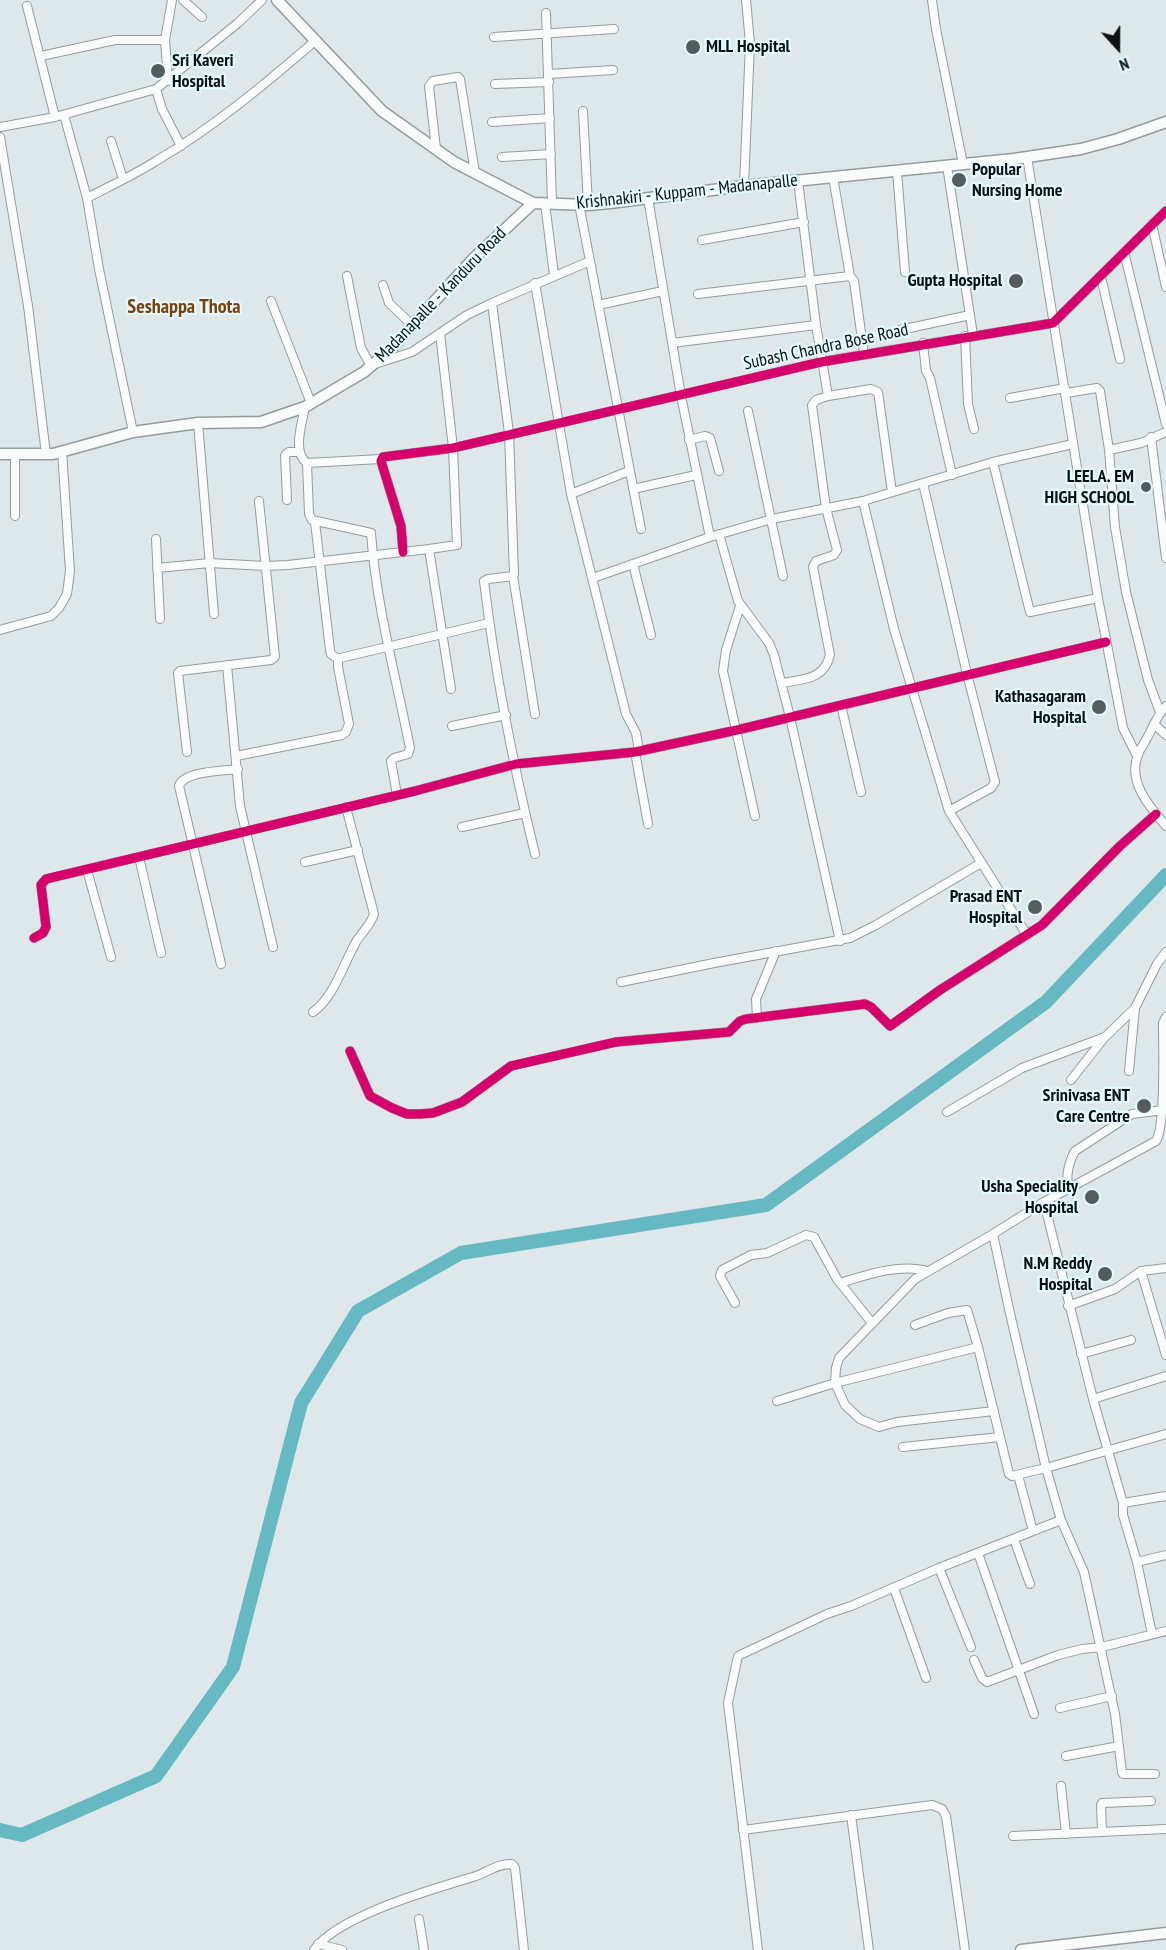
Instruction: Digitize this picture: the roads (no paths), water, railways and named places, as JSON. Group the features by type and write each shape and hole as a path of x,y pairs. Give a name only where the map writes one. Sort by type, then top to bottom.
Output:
{"main road":[{"name":"Krishnakiri - Kuppam - Madanapalle","path":"277,0 382,111 475,173 533,203 583,205 1027,157 1081,149 1166,122"},
{"name":"Madanapalle - Kanduru Road","path":"0,454 62,452 133,432 198,423 261,422 308,405 372,365 393,348 472,260 533,203"},
{"path":"1021,1950 1166,1933"}],"street":[{"path":"168,81 165,40 172,0"},
{"path":"183,0 202,17"},
{"path":"0,128 59,116 156,90 238,23 262,0"},
{"path":"744,186 750,43 746,0"},
{"path":"932,0 963,164"},
{"path":"27,6 40,56 87,198 99,269 133,432"},
{"path":"546,13 551,154 548,203 554,275"},
{"path":"494,37 614,29"},
{"path":"40,56 116,40 165,40"},
{"path":"87,198 156,162 181,146 241,103 315,41"},
{"path":"495,84 613,70"},
{"path":"436,149 429,86 433,81 456,77 460,79 475,173"},
{"path":"156,90 162,109 181,146"},
{"path":"583,111 583,205 590,261 641,529"},
{"path":"492,122 550,118"},
{"path":"0,137 28,306 46,454"},
{"path":"111,141 123,179"},
{"path":"502,157 551,154"},
{"path":"1027,157 1106,642 1123,728 1137,756"},
{"path":"947,166 970,315 968,404 974,429"},
{"path":"897,171 905,272"},
{"path":"833,177 850,276 855,281 864,354"},
{"path":"798,181 821,362 828,396"},
{"path":"648,198 696,475 714,535 740,606 769,643 774,655 840,941"},
{"path":"1053,323 1101,278 1166,211"},
{"path":"702,240 804,222"},
{"path":"1152,224 1166,287"},
{"path":"1124,252 1166,424"},
{"path":"348,276 361,348 372,365 412,352 467,315 535,283 590,261"},
{"path":"698,294 850,276"},
{"path":"1101,278 1120,359"},
{"path":"535,283 571,494 626,714 636,734 648,824"},
{"path":"383,285 389,303 413,326"},
{"path":"598,306 663,291"},
{"path":"236,756 342,735 349,724 338,659 330,650 315,522 309,514 307,463 301,458 299,452 308,405 271,301"},
{"path":"492,303 509,433 513,576 535,714"},
{"path":"900,330 970,315"},
{"name":"Subash Chandra Bose Road","path":"307,463 381,459 453,448 509,433 681,396 821,362 1053,323"},
{"path":"672,343 816,325"},
{"path":"157,568 210,563 266,566 321,562 454,546 458,541 453,448 440,333"},
{"path":"923,344 926,371 930,378 952,475"},
{"path":"782,683 816,676 824,671 828,664 829,647 813,567 816,561 834,555 837,550 826,508 812,405 816,400 871,388 878,392 892,492"},
{"path":"1010,398 1099,389 1109,450 1115,527 1126,592 1148,680 1163,709 1137,756 1136,781 1166,826"},
{"path":"748,411 783,576"},
{"path":"198,423 214,614"},
{"path":"1109,450 1141,443 1166,432"},
{"path":"689,440 705,436 710,438 719,471"},
{"path":"1151,437 1166,558"},
{"path":"593,578 714,535 772,519 863,501 993,462 1073,444"},
{"path":"0,630 51,616 67,594 70,571 62,452"},
{"path":"287,500 285,455 289,452 299,452"},
{"path":"15,455 15,516"},
{"path":"381,459 401,526 403,552"},
{"path":"993,462 1030,612 1098,598"},
{"path":"571,494 629,471"},
{"path":"633,489 696,475"},
{"path":"923,483 967,674 995,782 991,788 949,811"},
{"path":"187,752 178,672 181,669 271,660 275,657 259,501"},
{"path":"863,501 894,629 949,811 1027,935"},
{"path":"315,522 370,531 372,555 389,646 411,748 408,754 391,761 397,795"},
{"path":"156,539 160,619"},
{"path":"429,549 452,689"},
{"path":"633,564 651,635"},
{"path":"513,576 484,581 489,623 506,715 535,854"},
{"path":"740,606 723,666 755,816"},
{"path":"338,659 489,623"},
{"path":"34,938 43,933 46,927 41,885 46,879 397,795 516,764 637,751 738,730 1106,642"},
{"path":"227,665 238,769 238,795 273,947"},
{"path":"841,705 861,792"},
{"path":"452,726 506,715"},
{"path":"1154,724 1166,735"},
{"path":"221,964 179,786 180,782 191,775 238,769"},
{"path":"313,1012 323,1003 354,945 374,914 346,807"},
{"path":"462,827 525,813"},
{"path":"350,1051 370,1096 392,1108 420,1114 433,1113 462,1102 511,1066 616,1042 729,1032 740,1022 757,1018 865,1004 890,1026 940,990 1042,926 1120,846 1156,814"},
{"path":"305,862 358,850"},
{"path":"140,857 161,953"},
{"path":"621,982 776,951 840,941 876,925 981,863"},
{"path":"87,870 111,957"},
{"path":"757,1018 756,999 776,951"},
{"path":"1071,1080 1105,1037 1135,1008 1157,964 1166,952"},
{"path":"1157,964 1166,969"},
{"path":"1129,1071 1135,1008"},
{"path":"994,1411 897,1422 879,1427 860,1419 849,1410 836,1383 836,1368 840,1358 915,1279 1044,1202 1156,1141 1162,1132 1165,1078 1163,1023 1166,1017"},
{"path":"948,1112 1022,1068 1105,1037"},
{"path":"1069,1188 1067,1179 1075,1151 1132,1114 1163,1110"},
{"path":"1044,1202 1068,1306 1123,1503 1123,1515 1137,1562 1152,1634"},
{"path":"993,1234 1046,1468 1062,1520 1084,1572 1112,1696 1123,1774 1155,1774"},
{"path":"735,1302 720,1276 722,1270 751,1255 767,1253 806,1235 814,1237 840,1283 872,1323"},
{"path":"840,1283 898,1269 913,1268 927,1271"},
{"path":"1068,1306 1115,1289 1141,1271 1166,1268"},
{"path":"1141,1271 1166,1356"},
{"path":"915,1325 948,1313 967,1310 1009,1474 1012,1476 1166,1434"},
{"path":"1081,1354 1131,1340"},
{"path":"777,1401 836,1383 978,1347"},
{"path":"1093,1399 1166,1376"},
{"path":"903,1447 1000,1437"},
{"path":"1018,1475 1032,1532"},
{"path":"1123,1503 1166,1496"},
{"path":"758,1950 728,1703 738,1656 827,1614 1062,1520"},
{"path":"1014,1539 1030,1584"},
{"path":"978,1553 1034,1714"},
{"path":"1137,1562 1166,1555"},
{"path":"939,1568 971,1647"},
{"path":"894,1588 926,1678"},
{"path":"974,1660 982,1678 987,1682 1058,1655 1166,1631"},
{"path":"1060,1708 1112,1696"},
{"path":"1066,1756 1119,1746"},
{"path":"1061,1786 1066,1834"},
{"path":"1102,1832 1102,1803 1151,1801"},
{"path":"743,1830 932,1805 942,1809 946,1816 965,1950"},
{"path":"851,1815 869,1950"},
{"path":"1013,1836 1166,1829"},
{"path":"316,1947 337,1929 406,1898 476,1876 506,1863 512,1864 515,1868 524,1950"},
{"path":"419,1919 424,1950"},
{"path":"316,1947 342,1950"}],"waterway":[{"path":"0,1830 22,1835 156,1776 233,1667 301,1403 358,1311 461,1253 766,1205 1046,1002 1166,875"}],"place":[{"name":"MLL Hospital","path":"693,47"},
{"name":"Sri Kaveri Hospital","path":"158,71"},
{"name":"Popular Nursing Home","path":"959,180"},
{"name":"Gupta Hospital","path":"1016,281"},
{"name":"LEELA. EM HIGH SCHOOL","path":"1146,487"},
{"name":"Kathasagaram Hospital","path":"1099,707"},
{"name":"Prasad ENT Hospital","path":"1035,907"},
{"name":"Srinivasa ENT Care Centre","path":"1144,1106"},
{"name":"Usha Speciality Hospital","path":"1092,1197"},
{"name":"N.M Reddy Hospital","path":"1105,1274"}],"district":[{"name":"Seshappa Thota","path":"184,307"}]}
